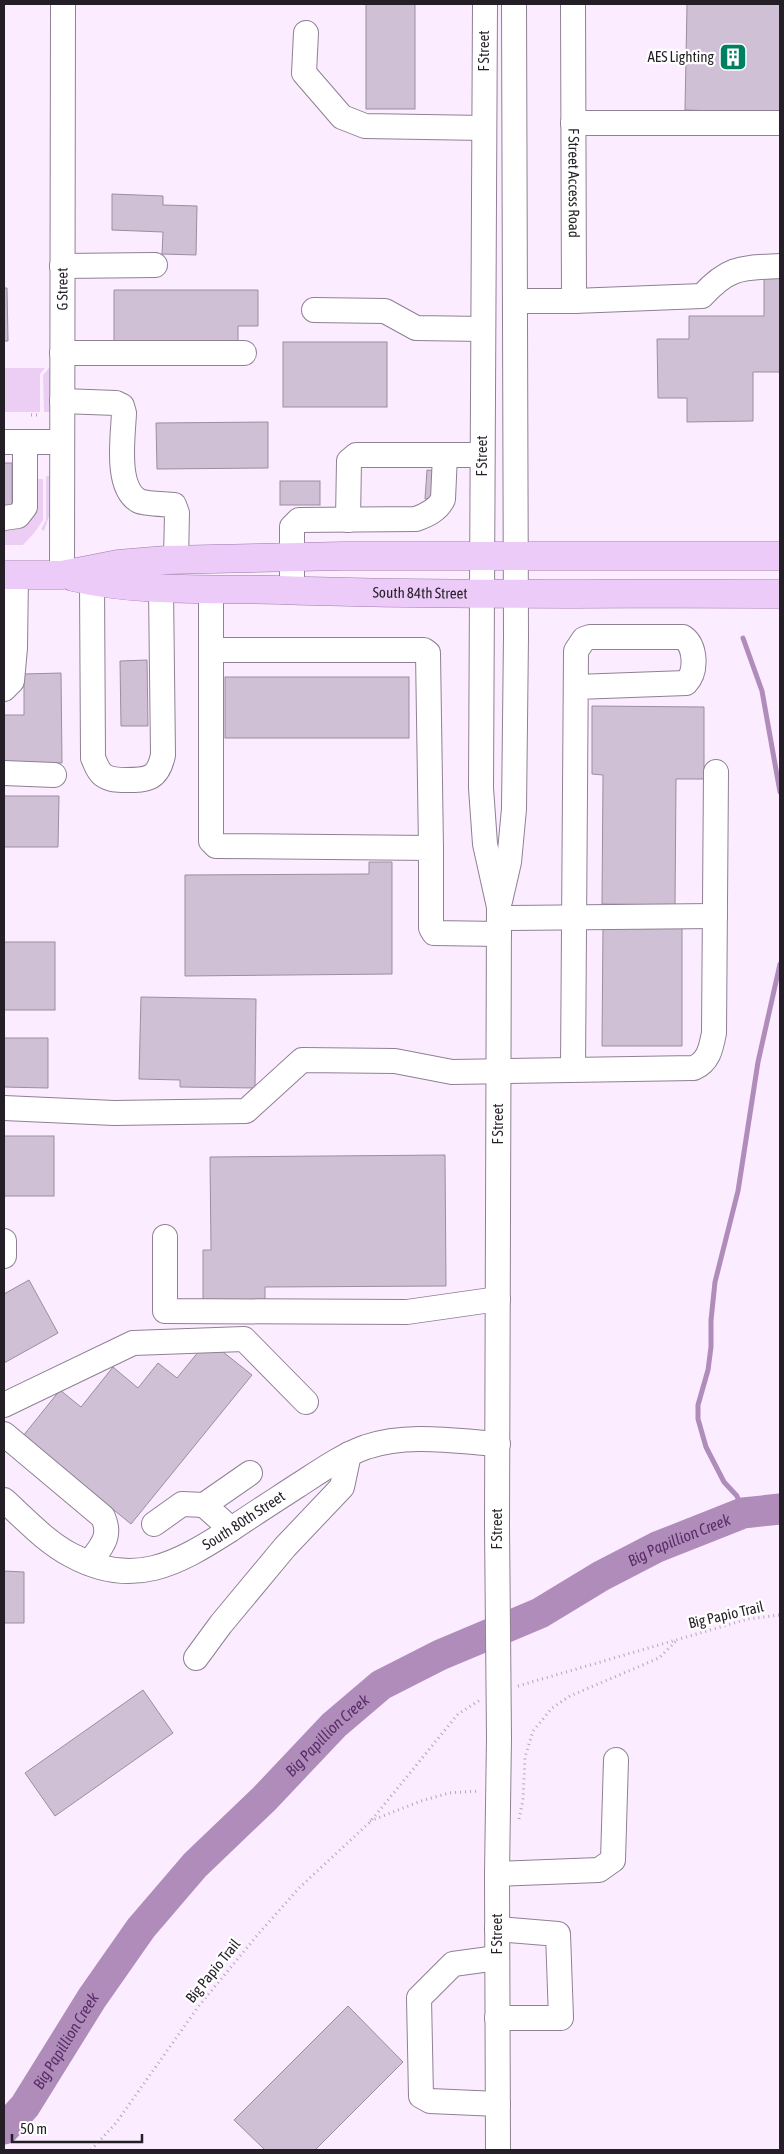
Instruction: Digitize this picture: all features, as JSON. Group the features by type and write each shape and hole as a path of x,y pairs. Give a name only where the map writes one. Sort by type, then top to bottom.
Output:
{"main road":[{"name":"South 84th Street","path":"10,575 62,574 118,564 176,560 292,557 780,556"},
{"name":"South 84th Street","path":"62,574 105,585 161,589 780,594"}],"street":[{"name":"G Street","path":"62,574 63,4"},
{"name":"F Street","path":"485,4 481,788 486,844 498,920 498,2150"},
{"name":"F Street","path":"498,920 509,862 514,809 516,557 514,4"},
{"name":"F Street Access Road","path":"573,4 574,301"},
{"path":"306,33 304,73 342,117 365,126 484,128"},
{"path":"573,123 780,123"},
{"path":"62,266 155,265"},
{"path":"515,301 574,301 702,296 716,281 741,268 780,266"},
{"path":"314,310 385,311 416,328 483,329"},
{"path":"62,353 244,353"},
{"path":"62,401 116,402 122,406 124,413 124,480 132,496 141,502 174,505 177,514 176,560"},
{"path":"4,518 18,516 24,507 14,442 62,442"},
{"path":"348,520 349,461 356,455 482,455"},
{"path":"292,591 292,527 298,520 416,519 429,514 444,499 445,455"},
{"path":"4,689 12,681 10,575"},
{"path":"92,582 93,758 97,769 104,776 115,780 145,780 158,771 161,764 163,755 161,589"},
{"path":"211,589 211,841 216,846 431,848"},
{"path":"573,1069 576,651 584,639 590,637 683,637 693,649 693,673 686,683 576,687"},
{"path":"211,650 424,650 428,653 431,928 434,933 498,920 575,916 715,916"},
{"path":"4,1108 114,1112 246,1111 302,1060 395,1061 452,1072 694,1068 702,1065 709,1054 714,1033 716,772"},
{"path":"4,773 54,775"},
{"path":"165,1237 165,1311 407,1312 498,1299"},
{"path":"4,1240 4,1256"},
{"path":"4,1405 133,1344 244,1339 306,1402"},
{"path":"4,1434 103,1517 108,1527 105,1543 89,1563"},
{"name":"South 80th Street","path":"4,1500 58,1547 89,1563 125,1571 156,1569 190,1555 349,1454 390,1441 414,1439 498,1444"},
{"path":"196,1658 221,1624 285,1547 342,1487 349,1454"},
{"path":"204,1506 250,1474"},
{"path":"154,1524 182,1504 204,1506 231,1529"},
{"path":"497,1874 599,1870 613,1860 616,1760"},
{"path":"497,1929 558,1934 561,2018 497,2018"},
{"path":"497,1958 453,1964 419,1998 421,2096 430,2102 498,2104"}],"path":[{"path":"31,415 37,415"},
{"name":"Big Papio Trail","path":"516,1825 520,1818 526,1756 533,1731 552,1708 570,1696 658,1658 678,1639 748,1619 780,1615"},
{"name":"Big Papio Trail","path":"92,2150 116,2123 198,2007 260,1932 299,1888 370,1822 421,1801 449,1793 482,1791"}],"shaded area":[{"path":"4,368 45,368 40,374 40,412 4,412"},
{"path":"51,368 51,412 44,412 43,375"},
{"path":"46,476 49,476 49,516 44,531 41,529 46,520"},
{"path":"33,479 43,479 43,520 23,545 4,545 4,529 20,527"}],"building":[{"path":"366,4 415,4 415,109 366,109"},
{"name":"AES Lighting","path":"687,4 780,4 780,113 685,110"},
{"path":"112,194 163,196 163,205 197,206 196,255 162,254 163,232 112,230"},
{"path":"764,270 780,270 780,372 753,372 753,421 687,422 687,398 658,398 657,339 689,339 689,316 764,316"},
{"path":"4,288 7,288 8,341 4,341"},
{"path":"114,290 258,290 258,326 238,326 238,343 114,344"},
{"path":"283,342 387,342 387,407 283,407"},
{"path":"268,422 268,468 157,469 156,423"},
{"path":"4,463 12,463 12,511 4,511"},
{"path":"427,470 439,471 438,499 425,499"},
{"path":"280,481 320,481 320,505 280,505"},
{"path":"147,660 148,726 121,726 120,661"},
{"path":"61,673 62,763 4,763 4,715 24,715 24,674"},
{"path":"225,677 409,677 409,738 225,738"},
{"path":"592,706 704,707 704,779 676,779 675,905 602,904 603,775 592,774"},
{"path":"4,796 59,796 58,847 4,847"},
{"path":"369,862 392,862 392,974 185,976 185,875 369,874"},
{"path":"603,925 682,925 682,1046 602,1046"},
{"path":"4,942 55,942 55,1010 4,1010"},
{"path":"141,997 256,999 255,1088 180,1087 180,1080 139,1079"},
{"path":"4,1038 48,1038 48,1088 4,1087"},
{"path":"4,1136 54,1136 54,1196 4,1196"},
{"path":"445,1155 446,1286 265,1287 265,1302 203,1302 203,1250 211,1250 210,1157"},
{"path":"29,1280 58,1333 4,1363 4,1294"},
{"path":"208,1340 252,1375 131,1524 23,1436 60,1390 81,1407 113,1367 138,1388 158,1363 177,1378"},
{"path":"4,1571 24,1572 24,1623 4,1623"},
{"path":"143,1690 173,1733 55,1816 25,1773"},
{"path":"348,2006 403,2062 315,2150 265,2150 234,2120"}],"waterway":[{"path":"743,638 762,691 780,792"},
{"path":"743,1513 737,1496 724,1482 706,1447 698,1419 698,1405 708,1370 715,1282 738,1191 758,1062 780,964"},
{"name":"Big Papillion Creek","path":"4,2129 25,2106 92,1998 141,1928 195,1865 264,1799 334,1725 381,1685 440,1655 540,1613 601,1576 657,1547 743,1513 780,1509"}],"place":[{"name":"AES Lighting","path":"733,57"}]}
